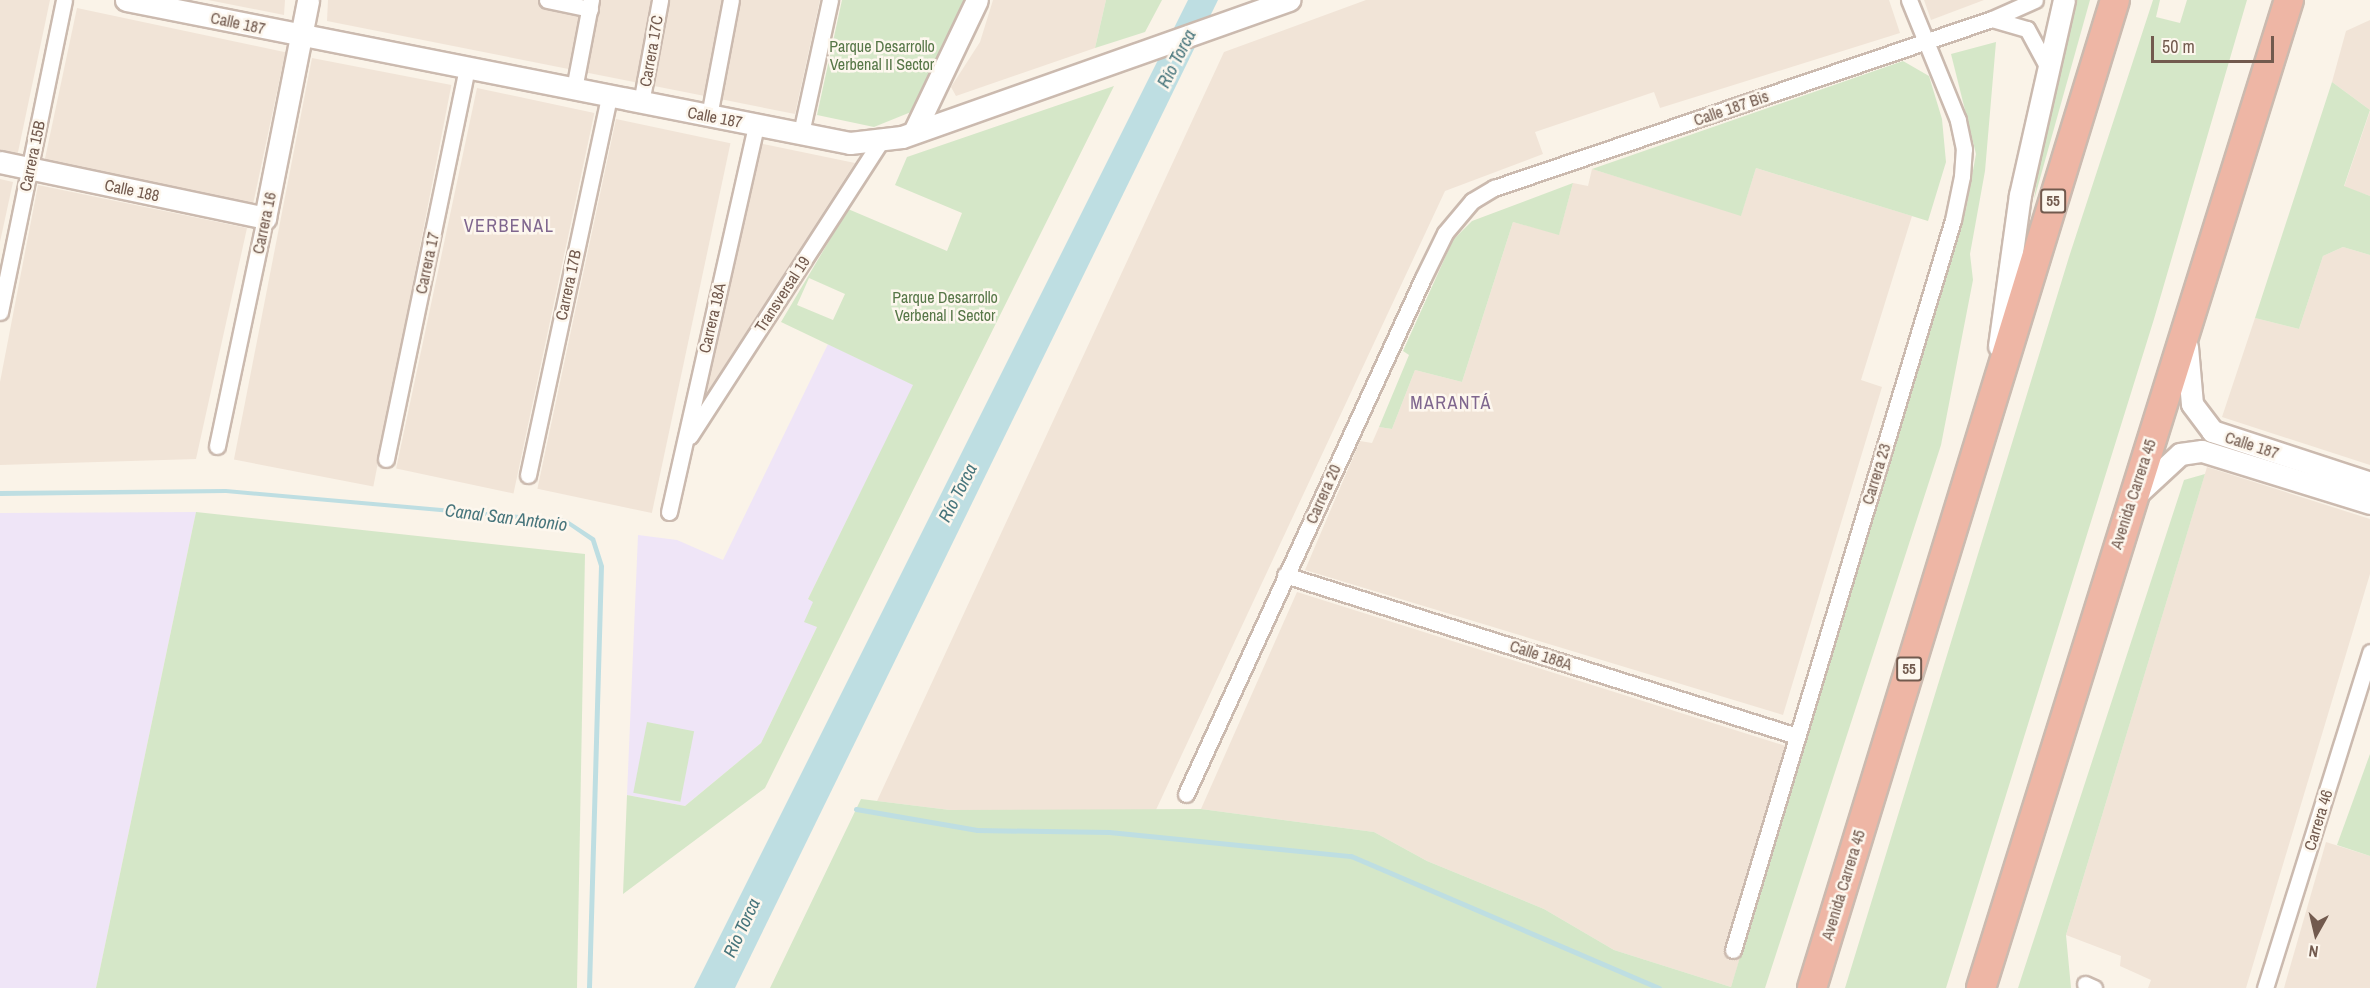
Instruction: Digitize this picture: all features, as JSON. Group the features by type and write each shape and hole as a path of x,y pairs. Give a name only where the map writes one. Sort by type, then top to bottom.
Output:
{"highway":[{"name":"Avenida Carrera 45","path":"1812,988 2115,0"},
{"name":"Avenida Carrera 45","path":"1981,988 2130,503 2290,4"}],"street":[{"name":"Carrera 15B","path":"0,312 63,0"},
{"name":"Calle 187","path":"126,0 303,37 850,143 880,142 957,118 1289,0"},
{"name":"Carrera 16","path":"217,446 303,37 308,0"},
{"path":"547,0 590,4 574,89"},
{"name":"Carrera 17C","path":"641,103 660,0"},
{"path":"709,116 731,0"},
{"path":"801,133 830,0"},
{"path":"914,132 935,85 968,25 977,0"},
{"name":"Carrera 23","path":"1733,950 1953,220 1962,177 1964,149 1958,120 1909,0"},
{"name":"Calle 187 Bis","path":"1472,201 1494,188 1992,19 2034,0"},
{"name":"Avenida Carrera 45","path":"1991,403 2020,195 2047,66 2064,0"},
{"path":"1992,19 2026,29 2047,66"},
{"name":"Carrera 17","path":"386,459 467,68"},
{"path":"935,85 938,108 957,118"},
{"name":"Carrera 17B","path":"528,475 609,96"},
{"name":"Carrera 18A","path":"669,512 756,125"},
{"name":"Transversal 19","path":"683,446 880,142"},
{"name":"Calle 188","path":"0,162 265,218"},
{"name":"Carrera 20","path":"1186,794 1436,251 1457,215 1472,201"},
{"name":"Calle 187","path":"2189,322 2188,387 2205,425 2220,435 2370,483"},
{"name":"Calle 187","path":"2130,503 2158,471 2191,450 2212,453 2370,504"},
{"name":"Calle 188A","path":"1285,575 1797,736"},
{"name":"Carrera 46","path":"2265,988 2370,652"}],"shaded area":[{"path":"0,0 50,0 17,157 0,153"},
{"path":"208,0 285,0 284,15"},
{"path":"328,0 820,0 795,114 327,21"},
{"path":"993,0 1106,0 1095,48 956,96 951,87 980,42"},
{"path":"1366,0 1889,0 1900,33 1660,108 1654,92 1535,132 1543,154 1445,191 1155,812 950,810 877,801 1224,52"},
{"path":"1924,0 1984,0 1931,20"},
{"path":"77,8 285,52 253,204 45,160"},
{"path":"2370,20 2370,110 2332,82 2346,31"},
{"path":"312,58 451,85 373,487 234,459"},
{"path":"477,88 594,113 514,493 396,468"},
{"path":"2370,111 2370,196 2344,187"},
{"path":"616,119 730,143 652,513 537,489"},
{"path":"758,143 855,163 706,394"},
{"path":"1756,168 1912,216 1861,380 1882,387 1783,715 1305,570 1360,441 1372,443 1379,427 1392,429 1415,370 1462,382 1513,222 1559,234 1573,183 1588,186 1592,169 1741,215"},
{"path":"0,179 13,182 0,242"},
{"path":"38,185 247,228 196,459 0,465 0,382"},
{"path":"2343,247 2370,255 2370,465 2222,417 2255,318 2299,329 2323,256"},
{"path":"828,344 914,385 808,599 814,602 817,627 761,743 685,806 627,795 638,535 677,540 723,560"},
{"path":"2207,467 2370,519 2370,574 2246,988 2148,988 2151,980 2120,966 2121,956 2066,935"},
{"path":"196,512 96,988 0,988 0,513"},
{"path":"1297,592 1805,752 1731,987 1614,950 1544,909 1427,861 1374,832 1201,809"},
{"path":"2326,842 2370,856 2370,988 2284,988"}],"green space":[{"name":"Parque Desarrollo Verbenal II Sector","path":"842,0 969,0 911,112 874,127 817,115"},
{"path":"1106,0 1162,0 1145,32 1095,48"},
{"path":"2077,0 2090,0 2034,200 2050,89"},
{"path":"2153,0 2160,0 2156,17 2180,23 2187,0 2247,0 2154,319 1946,988 1845,988 2069,257"},
{"path":"1996,42 1985,171 1970,254 1973,280 1941,445 1765,988 770,988 861,799 950,810 1201,809 1374,832 1427,861 1544,909 1614,950 1731,987 1966,209 1976,154 1951,54"},
{"path":"1903,61 1929,76 1942,119 1946,162 1928,221 1756,168 1741,216 1592,169"},
{"path":"2332,82 2370,110 2344,186 2370,196 2370,255 2343,247 2323,256 2299,329 2255,318"},
{"name":"Parque Desarrollo Verbenal I Sector","path":"1114,86 765,788 623,894 627,795 685,806 761,743 817,627 804,622 813,602 808,599 913,385 781,322 848,209 947,251 962,213 895,185 907,157","holes":["809,278 845,294 833,320 797,305"]},
{"path":"1573,183 1559,235 1513,222 1462,382 1415,370 1392,429 1379,427 1409,355 1403,351 1453,240 1472,221"},
{"path":"2205,474 2066,935 2071,988 2018,988 2184,480"},
{"path":"196,512 585,554 577,988 96,988"},
{"path":"647,722 694,731 680,802 633,793"},
{"path":"2370,754 2370,856 2337,845"}],"water":[{"name":"Río Torca","path":"1188,0 1218,0 735,988 694,988"},
{"path":"226,489 566,519 595,538 604,566 592,988 587,988 599,566 591,541 565,523 226,493 0,496 0,491"}],"waterway":[{"path":"856,809 977,830 1109,832 1351,856 1659,988"}],"district":[{"name":"VERBENAL","path":"509,226"},
{"name":"MARANTÁ","path":"1451,403"}],"water label":[{"name":"Canal San Antonio","path":"506,518"}]}
